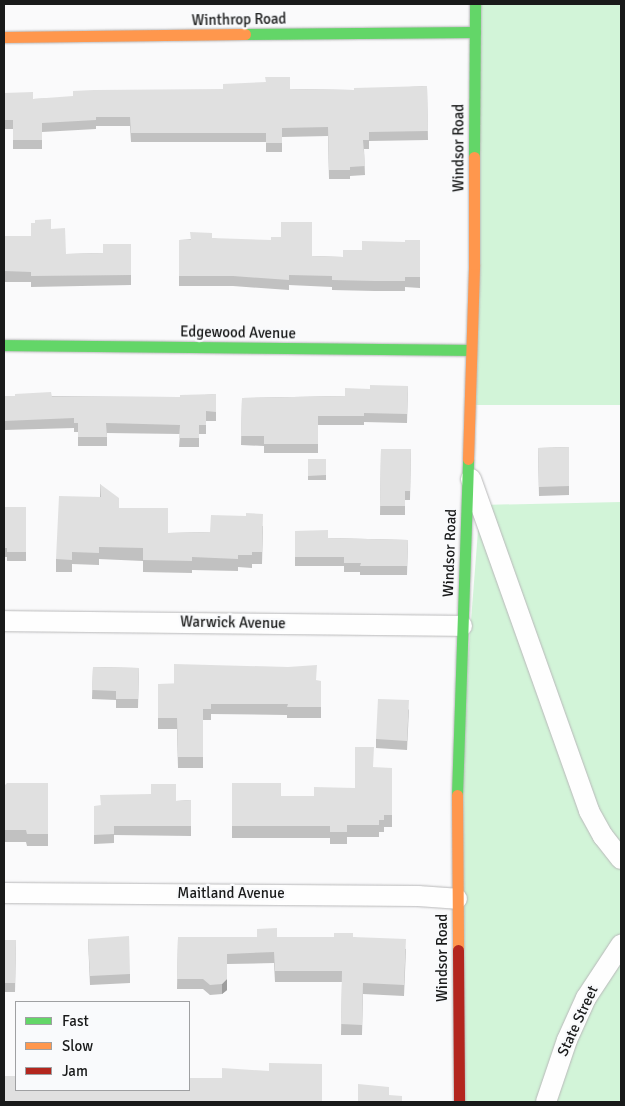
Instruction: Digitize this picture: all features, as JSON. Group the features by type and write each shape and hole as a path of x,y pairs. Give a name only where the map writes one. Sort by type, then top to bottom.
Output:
{"street":[{"name":"Windsor Road","path":"459,1102 456,801 474,264 475,4"},
{"name":"Winthrop Road","path":"4,37 475,32"},
{"name":"Edgewood Avenue","path":"4,345 471,350"},
{"path":"467,469 589,811 603,836 621,859"},
{"name":"Warwick Avenue","path":"4,621 462,626"},
{"name":"Maitland Avenue","path":"4,893 418,896 457,899"},
{"name":"State Street","path":"546,1102 567,1040 586,998 621,945"}],"green space":[{"path":"475,4 621,4 621,405 469,405"},
{"path":"621,502 621,1102 459,1102 457,801 480,505"}],"building":[{"path":"265,77 290,77 290,89 354,90 354,88 427,86 428,131 369,132 369,140 363,140 365,166 350,167 350,170 329,170 328,127 282,128 282,143 266,143 266,133 131,133 130,117 96,117 96,120 42,123 42,140 13,140 13,120 4,120 4,93 33,92 33,99 73,96 73,91 223,89 223,84 266,82"},
{"path":"51,219 51,229 65,228 66,254 103,253 103,244 131,244 131,275 31,276 31,272 4,271 4,236 31,236 31,223 35,223 35,220"},
{"path":"281,222 312,222 312,256 343,257 343,250 362,250 362,241 405,242 405,240 420,240 420,277 405,277 405,281 375,281 332,280 332,276 289,275 289,280 233,276 179,276 179,240 191,240 190,232 212,233 212,238 271,240 271,237 281,237"},
{"path":"370,385 408,386 407,414 364,413 364,416 318,416 318,444 264,444 264,436 241,436 242,398 345,396 345,388 370,389"},
{"path":"51,392 52,397 180,397 180,395 216,394 216,412 206,411 206,425 199,425 199,438 179,438 180,425 106,423 107,437 78,437 78,423 74,423 74,418 4,421 4,396"},
{"path":"569,447 569,486 539,487 538,448"},
{"path":"381,449 411,449 410,491 405,491 405,506 380,506"},
{"path":"308,459 326,459 326,475 308,476"},
{"path":"100,484 119,498 119,508 168,508 168,533 210,532 211,515 246,516 246,513 263,514 262,552 252,552 252,555 238,555 238,559 192,557 192,561 143,560 143,548 99,547 99,553 72,552 72,560 56,559 59,496 101,497"},
{"path":"4,507 26,507 26,552 7,552 7,548 4,548"},
{"path":"328,530 328,538 408,540 407,566 360,566 361,563 344,563 344,557 295,557 295,531"},
{"path":"174,664 288,667 317,665 316,680 321,681 321,707 287,707 288,704 211,704 211,709 203,709 203,757 178,757 177,718 158,718 158,684 174,684"},
{"path":"93,667 139,668 138,699 116,699 116,691 92,690"},
{"path":"378,699 409,700 407,741 376,739"},
{"path":"355,747 374,747 373,767 392,768 392,815 384,815 384,820 379,820 379,825 347,825 347,832 330,832 330,826 232,826 232,783 281,783 281,796 314,796 314,787 355,788"},
{"path":"7,783 48,783 48,834 27,834 26,830 4,830 4,786"},
{"path":"151,784 176,784 176,801 191,800 191,826 114,826 114,834 94,835 94,806 101,806 100,795 151,794"},
{"path":"277,928 277,937 334,937 334,933 353,933 353,937 406,939 404,985 363,983 362,1025 341,1024 342,971 275,971 274,952 227,954 227,979 222,984 210,985 203,979 177,979 178,937 257,937 257,929"},
{"path":"129,936 130,974 90,976 88,939"},
{"path":"4,940 16,940 15,983 4,983"},
{"path":"269,1063 322,1064 322,1102 4,1102 4,1076 15,1076 15,1091 190,1091 190,1078 222,1078 222,1068 269,1071"},
{"path":"358,1084 389,1087 389,1095 402,1096 402,1102 358,1102"}],"traffic: fast":[{"path":"474,157 475,4"},
{"path":"245,34 475,32"},
{"path":"4,345 471,350"},
{"path":"457,795 468,459"}],"traffic: slow":[{"path":"4,37 245,34"},
{"path":"468,459 474,264 474,157"},
{"path":"457,795 458,950"}],"traffic: jam":[{"path":"458,950 459,1102"}]}
